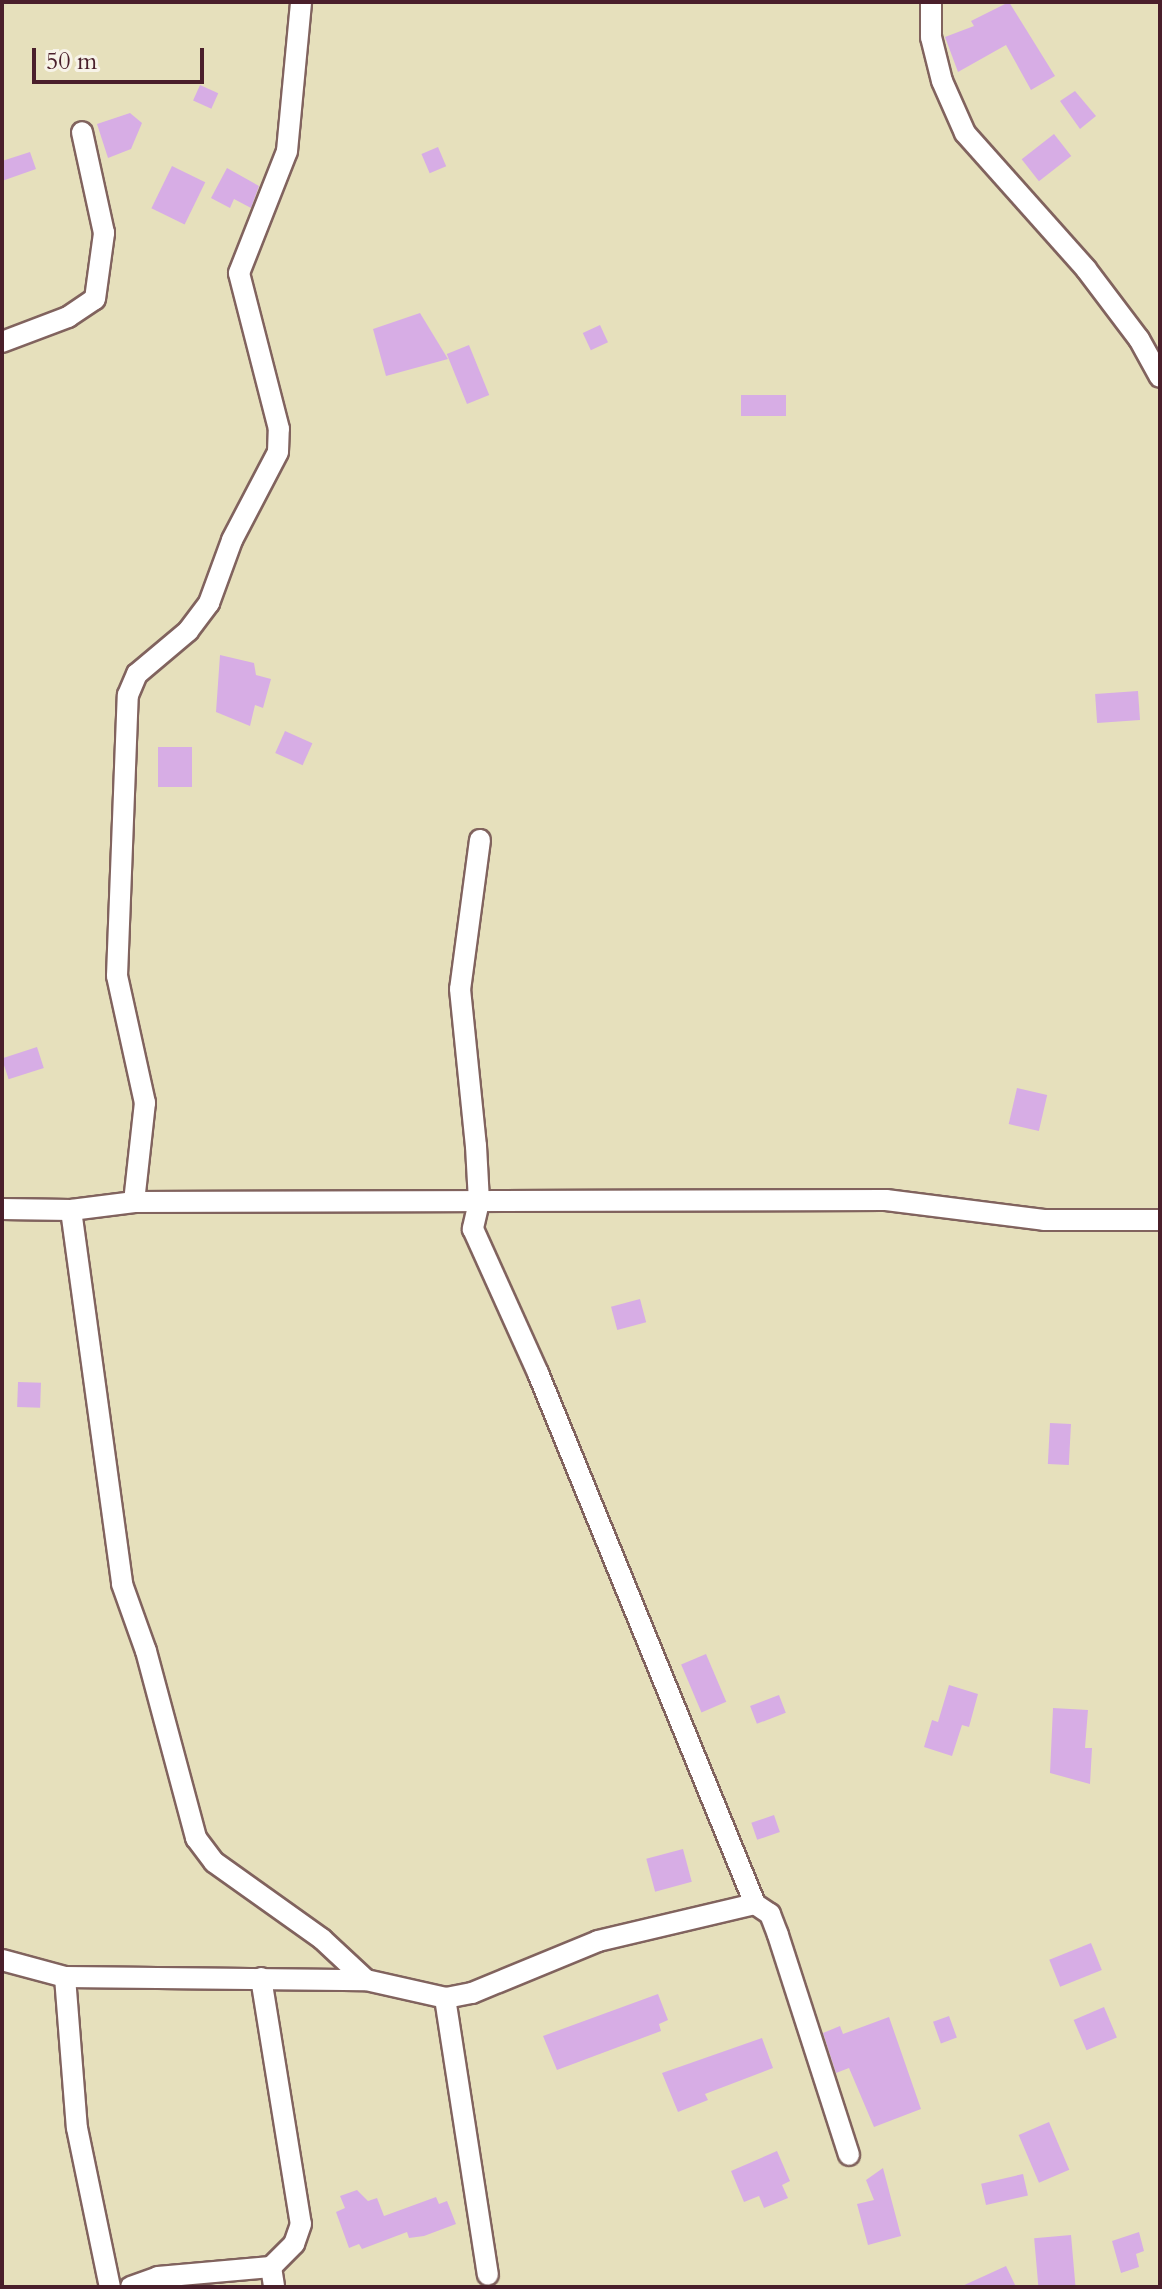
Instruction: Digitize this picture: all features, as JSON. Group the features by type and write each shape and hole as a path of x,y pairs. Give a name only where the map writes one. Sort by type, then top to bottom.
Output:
{"street":[{"path":"134,1202 145,1103 117,976 128,695 137,674 188,631 209,603 232,540 278,452 279,429 239,273 287,151 301,2"},
{"path":"931,2 931,37 942,81 965,133 1086,269 1139,339 1160,377"},
{"path":"2,342 68,317 95,299 104,233 82,132"},
{"path":"480,840 460,989 479,1202 473,1229 538,1373 755,1904 770,1914 849,2155"},
{"path":"2,1209 71,1210 134,1202 886,1200 1044,1220 1160,1220"},
{"path":"71,1210 122,1584 146,1651 196,1838 214,1862 322,1939 366,1980"},
{"path":"2,1960 65,1977 366,1980 445,1998 472,1993 598,1941 755,1904"},
{"path":"65,1977 77,2128 110,2287"},
{"path":"131,2287 158,2277 272,2277 294,2244 301,2224 261,1978"},
{"path":"445,1998 488,2275"}],"building":[{"path":"1009,2 1055,76 1031,90 1006,45 958,72 945,37 974,26 971,21"},
{"path":"200,85 218,93 211,109 193,101"},
{"path":"1075,91 1096,116 1080,129 1060,101"},
{"path":"130,113 142,123 131,149 108,158 97,124"},
{"path":"1054,134 1071,156 1039,181 1022,159"},
{"path":"438,147 446,166 430,173 421,154"},
{"path":"30,152 36,169 2,181 2,161"},
{"path":"172,166 205,182 185,224 151,208"},
{"path":"227,168 259,186 251,208 234,199 230,208 211,198"},
{"path":"420,313 448,359 386,376 373,329"},
{"path":"600,325 608,342 591,350 583,333"},
{"path":"469,345 489,395 467,404 447,354"},
{"path":"741,395 786,395 786,416 741,416"},
{"path":"220,655 254,663 256,675 271,679 263,708 255,705 250,726 216,712"},
{"path":"1138,691 1140,720 1097,723 1095,694"},
{"path":"285,731 312,743 303,765 275,753"},
{"path":"158,747 192,747 192,787 158,787"},
{"path":"37,1047 44,1068 9,1079 2,1058"},
{"path":"1017,1088 1047,1095 1039,1131 1009,1124"},
{"path":"640,1299 646,1322 617,1330 611,1307"},
{"path":"18,1382 41,1383 40,1408 17,1407"},
{"path":"1050,1423 1071,1424 1069,1465 1048,1464"},
{"path":"706,1654 726,1702 701,1712 681,1665"},
{"path":"949,1685 978,1694 969,1727 962,1725 952,1756 924,1747 932,1720 938,1722"},
{"path":"779,1695 786,1713 757,1724 750,1706"},
{"path":"1053,1708 1088,1710 1085,1748 1092,1748 1090,1784 1050,1773"},
{"path":"774,1815 780,1832 757,1840 751,1823"},
{"path":"683,1849 692,1882 655,1892 646,1859"},
{"path":"1091,1943 1102,1970 1060,1987 1049,1960"},
{"path":"658,1994 668,2020 659,2024 661,2031 557,2070 543,2036"},
{"path":"1104,2007 1117,2037 1087,2050 1074,2020"},
{"path":"949,2016 957,2038 941,2043 933,2022"},
{"path":"889,2017 921,2109 874,2127 849,2068 836,2073 823,2033 840,2026 843,2034"},
{"path":"762,2038 773,2068 705,2094 708,2100 678,2112 662,2073"},
{"path":"1049,2122 1069,2170 1039,2183 1019,2135"},
{"path":"777,2151 790,2181 782,2185 788,2198 764,2208 759,2196 744,2202 731,2171"},
{"path":"883,2168 901,2236 868,2245 857,2204 874,2200 866,2180"},
{"path":"1023,2174 1028,2195 986,2205 981,2184"},
{"path":"357,2190 368,2201 377,2198 384,2216 436,2197 439,2204 447,2201 456,2224 424,2236 409,2238 407,2232 362,2249 359,2244 349,2248 336,2212 345,2208 340,2196"},
{"path":"1139,2232 1144,2251 1136,2254 1139,2267 1121,2273 1112,2241"},
{"path":"1071,2235 1076,2287 1038,2287 1034,2238"},
{"path":"1006,2266 1016,2287 960,2287"}]}
